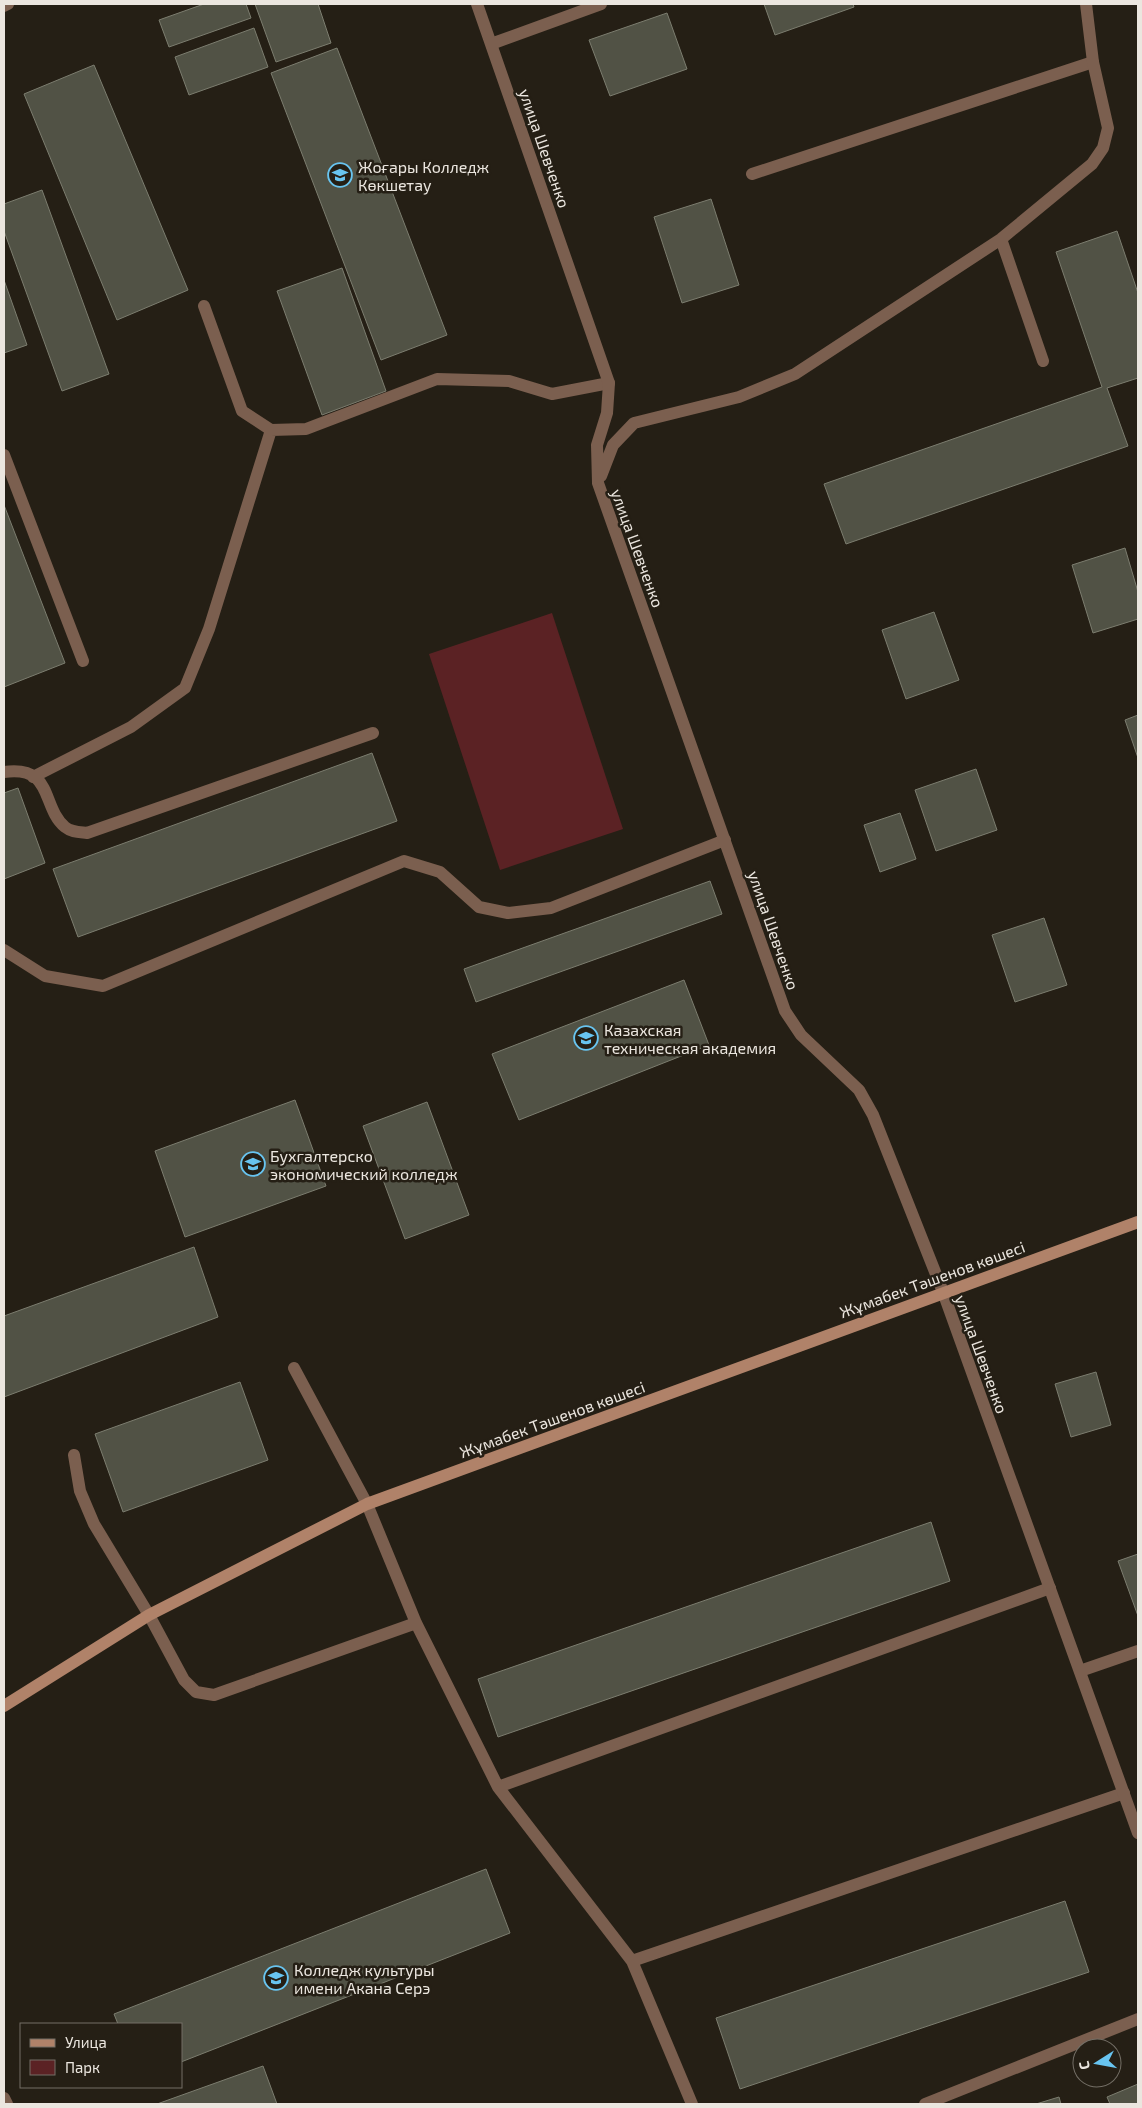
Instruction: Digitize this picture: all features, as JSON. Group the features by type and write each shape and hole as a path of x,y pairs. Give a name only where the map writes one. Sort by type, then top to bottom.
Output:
{"main road":[{"name":"Жұмабек Тәшенов көшесі","path":"4,1706 149,1615 367,1504 1138,1222"}],"street":[{"path":"4,6 8,4"},
{"name":"улица Шевченко","path":"476,4 610,383 607,413 597,445 598,483 785,1011 800,1035 859,1090 873,1115 943,1292 1138,1833"},
{"path":"491,44 601,4"},
{"path":"598,483 613,445 634,423 739,397 795,374 1001,239 1080,176 1092,164 1103,148 1108,128 1093,62 1086,4"},
{"path":"752,174 1093,62"},
{"path":"1001,239 1043,361"},
{"path":"204,306 242,411 271,430 306,429 437,379 509,381 552,394 610,383"},
{"path":"33,777 130,727 184,688 209,629 271,430"},
{"path":"4,455 83,662"},
{"path":"4,772 22,771 33,777 44,787 55,814 64,826 74,832 87,833 373,733"},
{"path":"4,950 45,976 103,986 404,861 440,872 479,907 508,913 551,908 725,840"},
{"path":"294,1368 367,1504 416,1623 498,1786 632,1961 692,2104"},
{"path":"74,1455 80,1491 94,1524 149,1615 184,1680 196,1692 214,1695 416,1623"},
{"path":"498,1786 1050,1588"},
{"path":"1080,1671 1138,1650"},
{"path":"632,1961 1124,1793"},
{"path":"925,2104 1138,2019"},
{"path":"4,2098 6,2104"}],"green space":[{"path":"552,613 623,829 500,870 429,654"}],"building":[{"path":"204,4 246,4 251,18 169,47 159,20"},
{"path":"255,4 318,4 331,43 276,62"},
{"path":"764,4 853,4 854,7 775,35"},
{"path":"667,13 687,69 610,96 589,40"},
{"path":"254,28 268,67 189,95 175,57"},
{"path":"337,48 447,335 381,360 271,73"},
{"path":"94,65 188,290 117,320 24,94"},
{"path":"42,190 109,374 62,391 4,231 4,204"},
{"path":"711,199 739,285 682,303 654,217"},
{"path":"1117,231 1138,293 1138,378 1107,388 1128,446 846,544 824,484 1102,387 1056,252"},
{"path":"342,268 386,391 322,415 277,291"},
{"path":"4,280 27,345 4,353"},
{"path":"4,505 65,663 4,687"},
{"path":"1125,548 1138,592 1138,619 1093,633 1072,565"},
{"path":"934,612 959,680 906,699 882,630"},
{"path":"1138,715 1138,758 1125,720"},
{"path":"372,753 397,821 78,937 53,869"},
{"path":"976,769 997,830 936,851 915,790"},
{"path":"18,788 45,863 4,879 4,793"},
{"path":"900,813 916,859 880,872 864,825"},
{"path":"710,881 722,914 476,1002 464,969"},
{"path":"1044,918 1067,985 1015,1002 992,935"},
{"path":"684,980 709,1045 519,1120 492,1054"},
{"path":"295,1100 326,1186 185,1237 155,1151"},
{"path":"427,1102 469,1215 405,1239 363,1126"},
{"path":"194,1247 218,1317 4,1397 4,1316"},
{"path":"1096,1372 1111,1425 1071,1437 1055,1384"},
{"path":"240,1382 268,1460 123,1512 95,1434"},
{"path":"931,1522 950,1581 498,1737 478,1679"},
{"path":"1138,1554 1138,1616 1118,1561"},
{"path":"486,1869 510,1933 182,2062 182,2023 118,2023 114,2014"},
{"path":"1065,1901 1089,1972 740,2089 716,2018"},
{"path":"263,2066 277,2104 157,2104"},
{"path":"1138,2084 1138,2104 1110,2104 1107,2097"},
{"path":"1059,2097 1061,2104 1036,2104"}],"place":[{"name":"Жоғары Колледж Көкшетау","path":"340,175"},
{"name":"Казахская техническая академия","path":"586,1038"},
{"name":"Бухгалтерско экономический колледж","path":"253,1164"},
{"name":"Колледж культуры имени Акана Серэ","path":"276,1978"}]}
